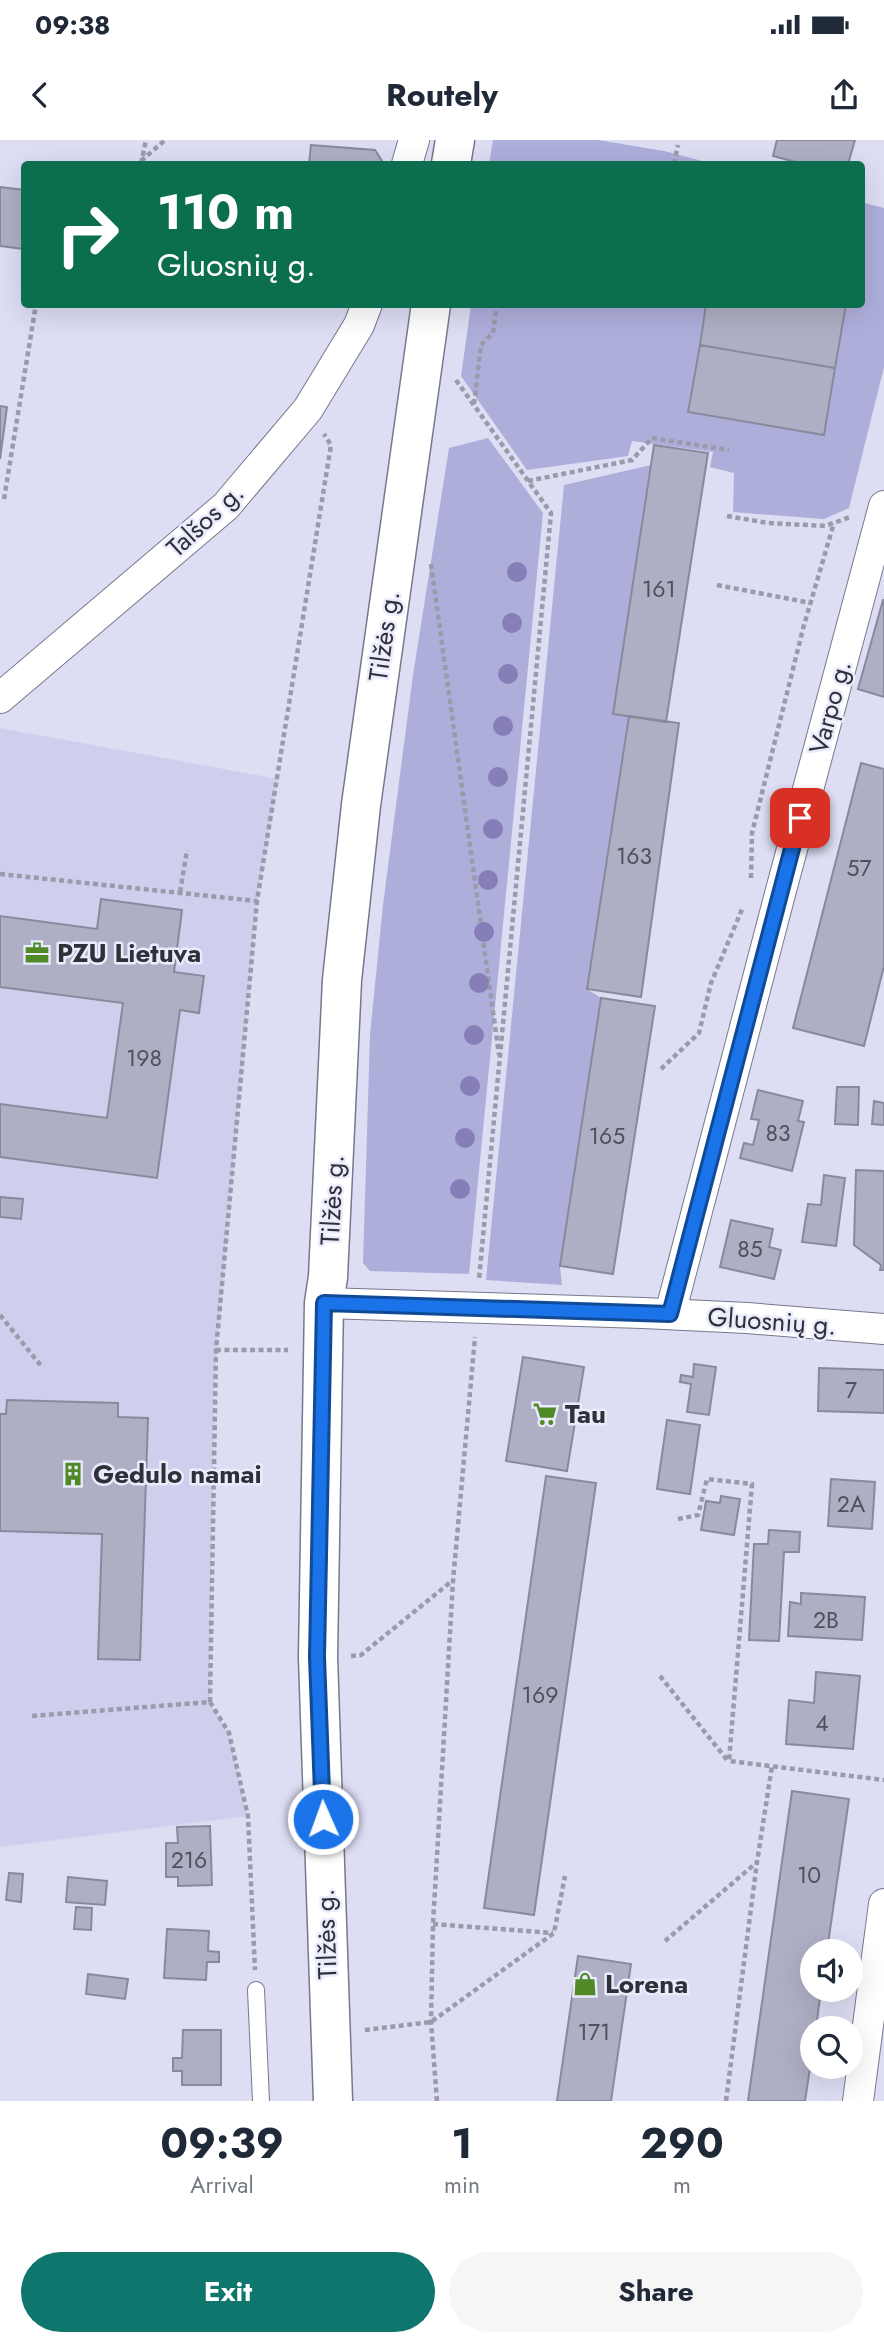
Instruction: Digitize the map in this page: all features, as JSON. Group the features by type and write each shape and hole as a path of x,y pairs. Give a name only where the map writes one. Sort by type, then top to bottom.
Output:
{"highway":[{"path":"452,161 455,140"},
{"name":"Tilžės g.","path":"333,2101 317,1657 324,1303 328,1277 342,980 361,805 431,308"}],"street":[{"path":"408,161 414,140"},
{"name":"Talšos g.","path":"0,698 226,506 309,409 359,325 365,308"},
{"name":"Varpo g.","path":"657,1314 779,894 872,510"},
{"name":"Gluosnių g.","path":"324,1303 657,1314 884,1329"},
{"path":"858,2101 884,1904"}],"lane":[{"path":"256,1990 261,2101"}],"path":[{"path":"141,161 146,140"},
{"path":"143,161 165,140"},
{"path":"675,161 678,145"},
{"path":"4,499 35,308"},
{"path":"474,405 481,345 493,333 496,308"},
{"path":"437,2101 431,2022 433,1924 453,1581 551,513 454,376"},
{"path":"256,1990 248,1816 229,1732 210,1702 216,1350 257,901 331,445 309,409"},
{"path":"528,481 632,460 652,438 729,450"},
{"path":"726,516 768,523 825,526 872,510"},
{"path":"751,887 752,833 811,603 835,523"},
{"path":"430,556 500,1062"},
{"path":"717,585 811,603"},
{"path":"180,892 187,850"},
{"path":"0,874 257,901"},
{"path":"661,1069 699,1033 712,983 746,899"},
{"path":"0,1315 42,1367"},
{"path":"216,1350 324,1349"},
{"path":"678,1519 698,1515 708,1479 751,1484 729,1761"},
{"path":"361,1655 453,1581"},
{"path":"660,1676 729,1761 884,1780"},
{"path":"32,1716 210,1702"},
{"path":"726,2101 772,1766"},
{"path":"665,1941 757,1862"},
{"path":"367,2030 431,2022 554,1933 565,1876"},
{"path":"433,1924 554,1933"}],"shaded area":[{"path":"493,140 598,140 664,151 702,161 490,161"},
{"path":"865,203 884,208 884,367 849,508 824,519 733,512 734,473 710,467 713,452 632,441 628,456 527,470 461,376 471,308 865,308"},
{"path":"488,438 543,513 469,1274 370,1271 363,1263 370,1035 383,905 413,675 449,448"},
{"path":"651,465 613,713 629,716 587,989 601,998 560,1266 562,1285 486,1280 564,485"},
{"path":"0,728 278,779 257,901 214,1385 210,1702 229,1733 248,1816 0,1847"}],"building":[{"path":"777,140 855,140 849,161 792,161 773,156"},
{"path":"311,145 375,150 382,161 309,161"},
{"path":"0,187 21,190 21,249 0,246"},
{"path":"705,308 845,308 835,368 700,345"},
{"path":"700,345 835,368 824,435 688,412"},
{"path":"0,406 7,407 0,459"},
{"path":"654,445 708,453 666,722 613,714"},
{"path":"884,600 884,697 858,689"},
{"path":"629,716 679,723 641,997 587,989"},
{"path":"861,763 884,769 884,966 864,1046 793,1028"},
{"path":"101,899 182,910 174,972 204,976 199,1013 180,1010 157,1178 0,1157 0,1104 107,1118 123,1003 0,987 0,916 97,929"},
{"path":"601,998 655,1006 613,1274 560,1266"},
{"path":"837,1087 859,1087 858,1125 835,1124"},
{"path":"758,1090 803,1101 798,1121 804,1122 792,1171 740,1158 744,1143 753,1145 759,1120 751,1119"},
{"path":"874,1101 884,1103 884,1125 872,1124"},
{"path":"856,1170 884,1171 884,1270 880,1270 881,1265 854,1245"},
{"path":"824,1175 845,1178 836,1246 802,1242 808,1204 821,1205"},
{"path":"0,1197 23,1199 21,1219 0,1217"},
{"path":"731,1220 773,1229 769,1247 781,1250 774,1279 720,1267"},
{"name":"Tau","path":"523,1357 584,1367 567,1471 506,1461"},
{"path":"694,1364 716,1367 709,1415 687,1412 691,1384 680,1382 681,1375 693,1377"},
{"path":"819,1368 884,1370 884,1413 818,1411"},
{"name":"Gedulo namai","path":"7,1400 118,1403 118,1417 148,1418 140,1660 98,1659 102,1534 0,1531 0,1414 6,1414"},
{"path":"667,1420 700,1425 690,1494 657,1489"},
{"path":"546,1476 596,1483 534,1915 484,1908"},
{"path":"831,1479 875,1482 872,1529 828,1526"},
{"path":"721,1496 740,1499 734,1535 701,1530 706,1501 720,1503"},
{"path":"769,1530 800,1532 799,1552 784,1552 779,1641 749,1640 754,1544 768,1544"},
{"path":"801,1593 865,1597 862,1640 788,1636 790,1602 801,1604"},
{"path":"816,1672 860,1676 853,1749 786,1744 789,1700 814,1703"},
{"path":"792,1791 849,1799 829,1939 800,1939 800,2002 819,2002 818,2016 800,2016 800,2079 808,2079 805,2101 748,2101"},
{"path":"210,1826 212,1885 178,1886 178,1877 166,1877 166,1843 178,1843 177,1827"},
{"path":"9,1873 23,1874 21,1902 6,1900"},
{"path":"68,1877 107,1881 105,1905 66,1902"},
{"path":"76,1907 92,1908 91,1930 74,1929"},
{"path":"167,1929 209,1931 208,1951 219,1952 219,1962 207,1962 206,1980 164,1978"},
{"path":"578,1956 631,1964 611,2101 557,2101"},
{"path":"88,1974 128,1979 125,1999 86,1994"},
{"path":"183,2030 221,2030 221,2085 182,2085 182,2071 173,2071 173,2058 182,2058"}],"place":[{"name":"PZU Lietuva","path":"37,953"},
{"name":"Tau","path":"545,1414"},
{"name":"Gedulo namai","path":"73,1474"},
{"name":"Lorena","path":"585,1984"}],"route":[{"path":"323,1819 317,1657 324,1303 670,1314 800,818"}]}
